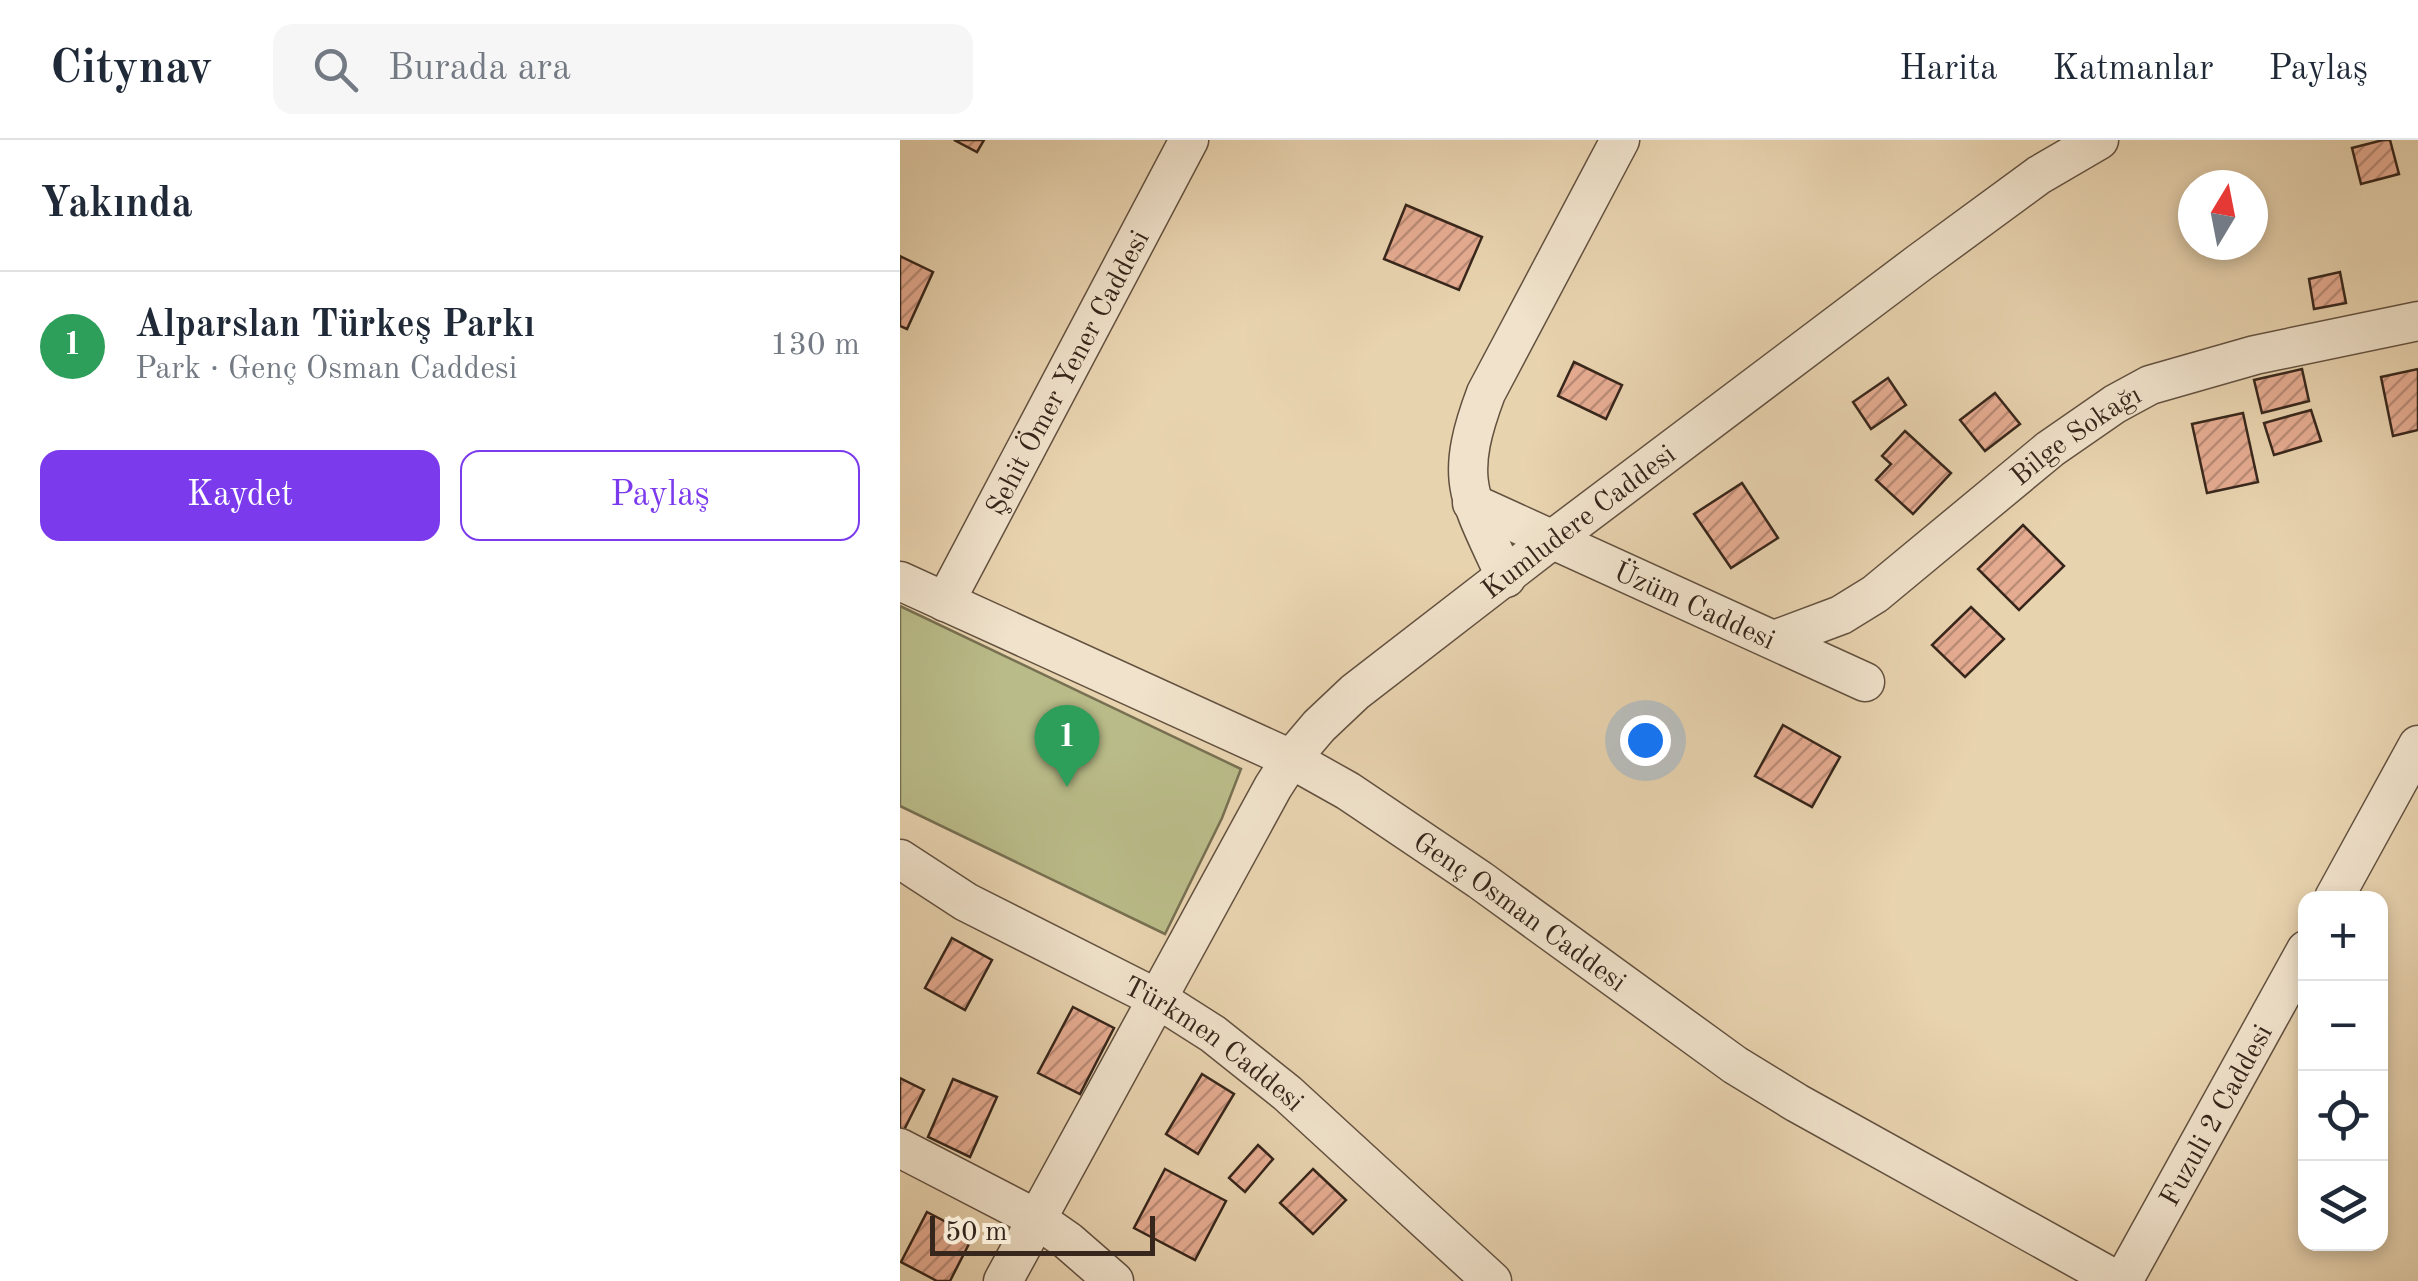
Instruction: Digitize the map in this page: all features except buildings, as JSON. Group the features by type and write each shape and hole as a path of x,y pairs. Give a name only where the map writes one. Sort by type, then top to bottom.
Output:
{"street":[{"name":"Şehit Ömer Yener Caddesi","path":"944,602 1189,140"},
{"path":"1506,578 1472,503 1466,470 1470,436 1486,393 1620,140"},
{"name":"Kumludere Caddesi","path":"1003,1281 1034,1218 1291,759 1319,726 1355,692 1552,539 1979,218 2093,142"},
{"name":"Bilge Sokağı","path":"1774,640 1841,615 1876,594 2050,449 2150,385 2256,355 2418,322"},
{"name":"Üzüm Caddesi","path":"1472,503 1865,682"},
{"name":"Genç Osman Caddesi","path":"900,581 1291,759 1480,880 1735,1065 2121,1281"},
{"path":"2338,891 2418,746"},
{"name":"Türkmen Caddesi","path":"900,859 966,902 1158,998 1213,1034 1287,1093 1492,1281"},
{"name":"Fuzuli 2 Caddesi","path":"2121,1281 2298,964"},
{"path":"900,1148 1034,1218 1114,1281"}],"green space":[{"path":"900,606 1241,769 1222,818 1165,934 900,806"}],"place":[{"name":"Alparslan Türkeş Parkı","path":"1067,787"}]}
